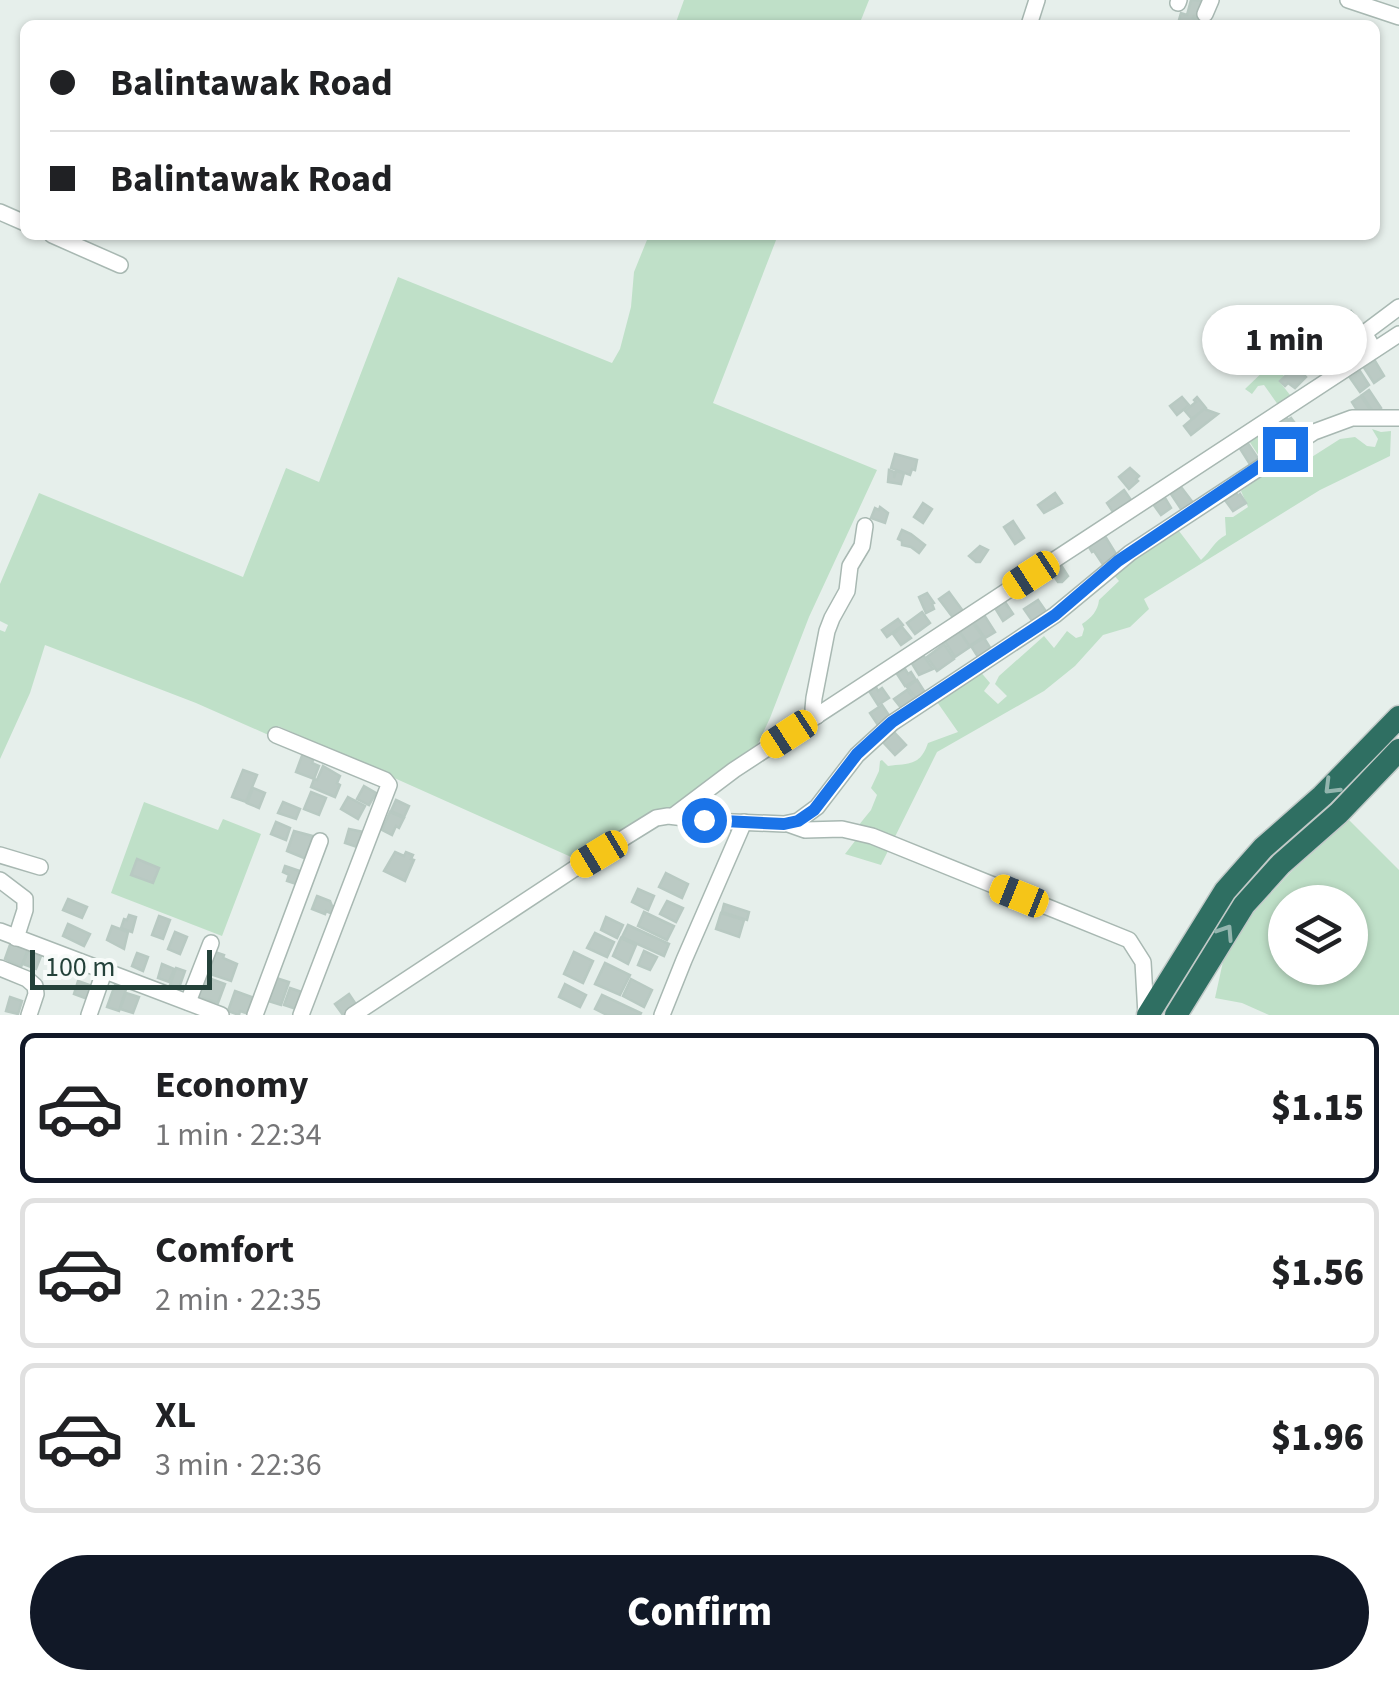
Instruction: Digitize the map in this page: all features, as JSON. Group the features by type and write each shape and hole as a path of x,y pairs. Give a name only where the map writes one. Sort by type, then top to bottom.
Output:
{"highway":[{"path":"1147,1015 1234,880 1263,848 1332,787 1399,716"},
{"path":"1176,1015 1244,906 1281,864 1399,750"}],"street":[{"path":"1348,0 1399,17"},
{"path":"63,240 120,265"},
{"path":"1374,350 1367,330 1399,307"},
{"path":"673,816 734,770 1399,334"},
{"path":"788,824 814,810 857,754 892,722 1055,615 1113,565 1238,480 1298,441 1339,421 1358,417 1399,418"},
{"path":"817,716 814,701 827,631 848,588 850,566 862,546 865,526"},
{"path":"276,735 389,784 301,1015"},
{"path":"353,1015 640,828 659,817 673,816 788,824 805,830 842,829 872,836 1129,940 1144,962 1147,1015"},
{"path":"662,1015 744,822"},
{"path":"255,1015 320,841"},
{"path":"0,855 40,866"},
{"path":"0,880 25,899 25,910 8,935 222,1015"},
{"path":"188,1002 211,943"},
{"path":"0,968 35,986 29,1015"},
{"path":"89,1015 104,972"}],"green space":[{"path":"684,0 869,0 861,20 677,20"},
{"path":"647,240 776,240 713,403 877,470 809,617 753,754 669,813 580,861 278,726 273,737 45,645 30,693 0,759 0,630 5,632 8,625 0,621 0,584 39,493 243,577 286,468 319,482 398,277 612,363 620,349 631,307 634,272"},
{"path":"1275,360 1284,376 1279,381 1294,400 1281,409 1264,385 1252,394 1245,389"},
{"path":"1276,423 1288,442 1261,459 1249,441"},
{"path":"1372,429 1391,431 1390,456 1320,490 1144,599 1149,609 1130,627 1103,635 1075,666 1044,691 937,752 881,865 845,854 855,841 854,831 871,810 877,795 871,788 880,761 888,766 913,762 928,743 958,732 935,699 979,670 990,683 984,691 998,704 1007,696 995,684 999,676 1044,636 1054,648 1067,631 1076,638 1082,636 1082,624 1119,581 1112,573 1163,537 1166,540 1179,531 1201,560 1226,535 1225,517 1233,517 1248,507 1241,491 1283,462 1293,469 1340,439 1355,437 1375,447 1378,439"},
{"path":"144,802 218,830 223,819 261,834 222,936 111,893"},
{"path":"1349,820 1399,870 1399,1015 1269,1015 1242,1003 1215,998 1224,957 1268,897 1268,985 1368,985 1368,885 1279,885"}],"building":[{"path":"1191,0 1206,1 1199,18 1193,18 1198,20 1179,20 1181,13 1187,15"},
{"path":"1351,311 1361,323 1356,327 1360,332 1345,344 1332,329"},
{"path":"1375,361 1384,376 1374,383 1363,366"},
{"path":"1296,366 1306,377 1295,388 1288,383 1285,386 1280,381"},
{"path":"1360,371 1369,385 1360,392 1348,375"},
{"path":"1369,390 1381,408 1374,413 1362,395"},
{"path":"1361,396 1373,414 1360,415 1352,402"},
{"path":"1182,397 1189,405 1177,415 1170,406"},
{"path":"1197,397 1206,408 1192,419 1185,411"},
{"path":"1204,409 1218,414 1191,435 1184,426"},
{"path":"1285,416 1300,430 1289,437 1276,422"},
{"path":"1247,442 1259,460 1251,466 1239,447"},
{"path":"895,454 917,460 910,475 891,468"},
{"path":"1130,468 1139,476 1129,489 1119,477"},
{"path":"889,470 894,472 894,478 896,471 904,473 901,484 888,482"},
{"path":"1181,487 1194,504 1183,512 1171,494"},
{"path":"1124,490 1133,503 1115,515 1107,503"},
{"path":"1055,493 1062,503 1044,513 1038,505"},
{"path":"1236,493 1246,503 1233,511 1225,500"},
{"path":"1165,498 1171,508 1161,515 1153,504"},
{"path":"923,503 932,509 923,523 914,517"},
{"path":"875,508 888,513 885,523 871,518"},
{"path":"1013,521 1024,538 1015,544 1004,527"},
{"path":"902,530 925,545 919,553 902,545 898,539"},
{"path":"1103,533 1118,557 1104,566 1089,547 1089,542"},
{"path":"980,546 988,550 976,562 969,556"},
{"path":"1059,562 1068,576 1062,582 1049,569"},
{"path":"949,592 963,611 954,619 939,599"},
{"path":"927,593 934,609 926,613 919,597"},
{"path":"1038,600 1047,613 1033,622 1024,609"},
{"path":"1005,602 1013,614 1003,621 995,608"},
{"path":"922,612 930,623 915,634 907,623"},
{"path":"984,615 995,632 985,638 974,622"},
{"path":"898,619 903,625 887,637 882,630"},
{"path":"972,622 983,637 969,646 959,631"},
{"path":"902,627 911,638 901,645 893,634"},
{"path":"959,631 970,647 955,657 944,640"},
{"path":"984,638 991,649 978,657 971,646"},
{"path":"944,644 954,659 937,671 927,657"},
{"path":"923,655 933,669 919,675 911,662"},
{"path":"905,669 916,680 905,686 897,674"},
{"path":"917,680 924,691 917,699 907,687"},
{"path":"876,687 878,691 882,688 889,698 878,705 869,691"},
{"path":"907,690 915,700 902,709 894,699"},
{"path":"882,705 892,720 880,728 870,713"},
{"path":"893,731 906,745 895,755 882,741"},
{"path":"303,753 314,757 312,763 319,766 314,779 296,772"},
{"path":"323,766 340,776 335,797 311,787"},
{"path":"243,770 257,775 246,802 232,797"},
{"path":"364,786 376,793 369,805 357,799"},
{"path":"253,788 265,793 259,808 247,803"},
{"path":"311,792 326,798 319,815 304,809"},
{"path":"348,797 365,806 358,819 341,809"},
{"path":"396,800 409,806 404,817 391,811"},
{"path":"283,802 300,809 296,819 278,813"},
{"path":"390,812 404,818 392,835 382,830"},
{"path":"276,822 290,828 286,840 271,834"},
{"path":"349,829 368,833 360,848 345,843"},
{"path":"294,831 317,837 309,860 287,851"},
{"path":"395,852 413,855 405,881 384,871"},
{"path":"137,859 159,868 153,883 131,875"},
{"path":"285,866 303,872 299,885 287,881"},
{"path":"666,873 688,884 682,898 659,887"},
{"path":"638,889 654,896 648,910 632,902"},
{"path":"317,896 338,908 335,915 312,909"},
{"path":"68,899 87,907 82,918 63,910"},
{"path":"667,901 683,908 676,922 660,914"},
{"path":"724,904 749,912 747,920 722,912"},
{"path":"644,912 674,926 667,940 638,926"},
{"path":"721,913 744,920 739,937 716,929"},
{"path":"129,915 136,917 132,932 121,928"},
{"path":"159,916 170,920 163,939 152,935"},
{"path":"606,917 623,925 617,938 601,930"},
{"path":"68,924 90,934 84,946 63,936"},
{"path":"628,925 669,944 664,956 622,937"},
{"path":"112,926 128,932 124,949 107,940"},
{"path":"175,932 187,937 180,954 168,949"},
{"path":"595,933 614,942 607,957 587,948"},
{"path":"621,938 636,945 628,964 613,956"},
{"path":"11,942 28,949 21,967 5,959"},
{"path":"28,951 41,956 36,969 23,964"},
{"path":"212,951 237,964 231,981 204,972"},
{"path":"644,951 657,957 650,970 638,965"},
{"path":"574,952 593,961 583,983 564,974"},
{"path":"137,953 148,957 143,971 132,966"},
{"path":"605,963 630,975 620,995 595,984"},
{"path":"162,964 174,969 169,982 158,978"},
{"path":"176,968 185,971 179,988 170,985"},
{"path":"203,976 225,984 218,1003 194,999"},
{"path":"273,977 289,982 281,1005 265,1000"},
{"path":"631,979 652,990 644,1007 623,996"},
{"path":"78,981 95,987 90,1000 74,994"},
{"path":"116,982 127,986 119,1011 107,1007"},
{"path":"565,984 586,995 580,1007 559,997"},
{"path":"290,988 305,993 299,1010 284,1005"},
{"path":"235,991 257,999 252,1015 228,1011"},
{"path":"126,993 139,997 133,1013 120,1009"},
{"path":"349,994 357,1006 343,1015 335,1004"},
{"path":"602,995 641,1013 607,1015 595,1009"},
{"path":"10,997 22,1001 18,1014 6,1011"}],"route":[{"path":"704,820 784,824 805,817 823,800 857,754 892,722 1055,615 1118,561 1285,449"}]}
